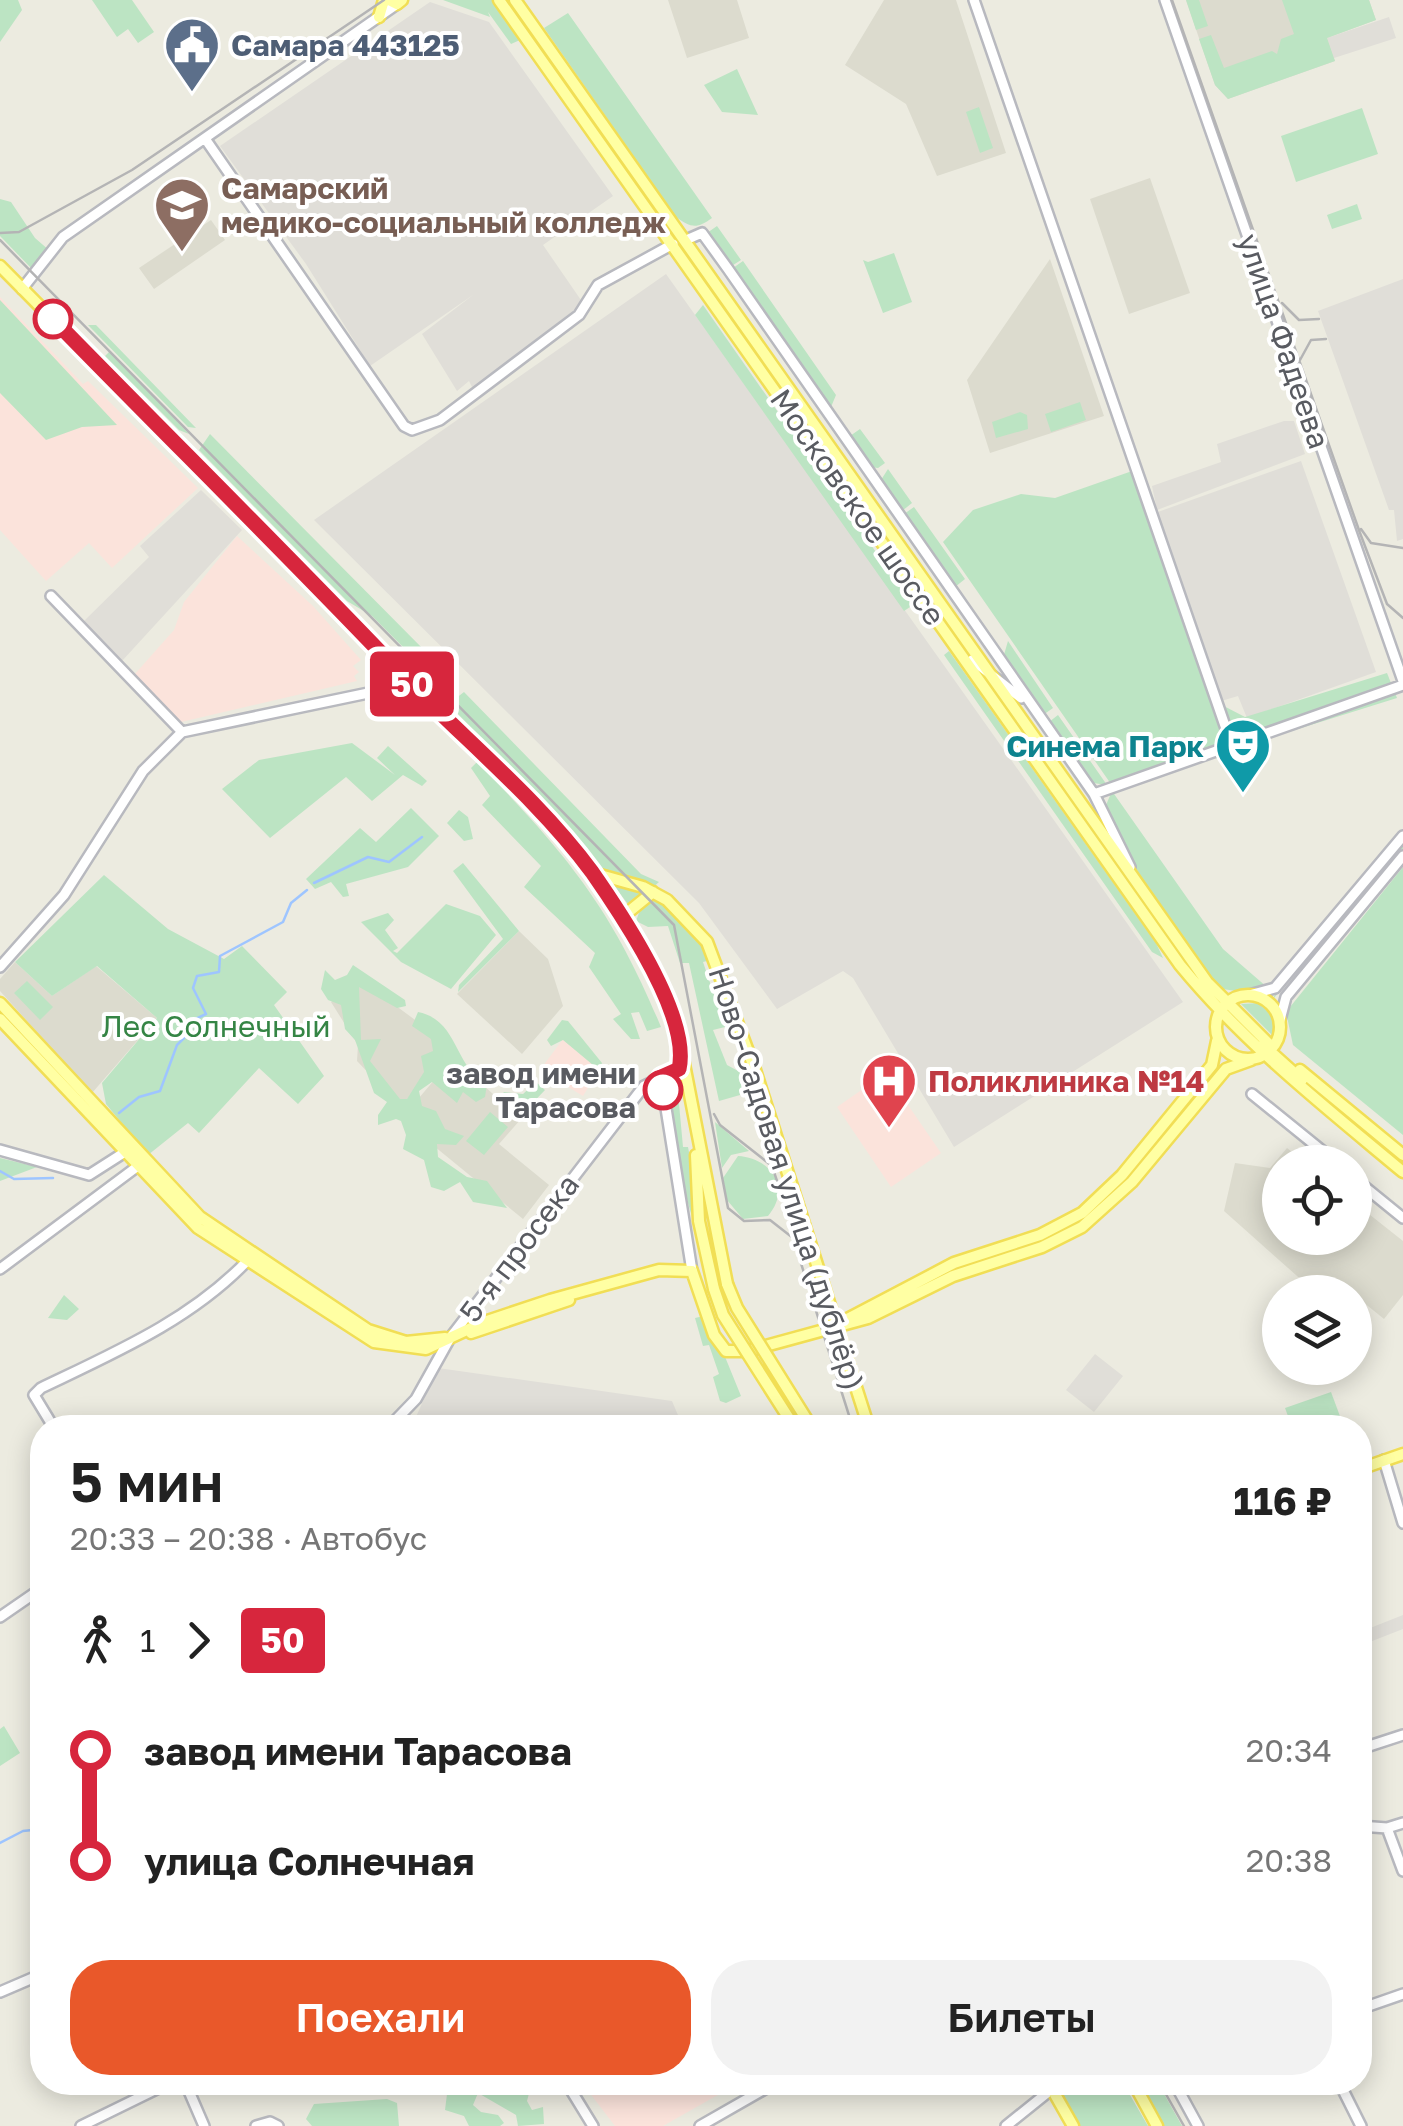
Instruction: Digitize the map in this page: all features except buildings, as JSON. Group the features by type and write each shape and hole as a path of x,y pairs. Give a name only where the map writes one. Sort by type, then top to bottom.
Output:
{"main road":[{"name":"Московское шоссе","path":"499,0 990,674 1222,1008"},
{"name":"Московское шоссе","path":"507,0 524,18"},
{"name":"Московское шоссе","path":"515,0 1150,923 1222,1008 1403,1172"},
{"path":"524,18 528,0"},
{"path":"379,16 393,1"},
{"name":"Московское шоссе","path":"679,242 1146,906 1222,1008"},
{"path":"0,266 538,809 592,873 664,996 682,1054 723,1273 737,1308 804,1415"},
{"name":"Ново-Садовая улица (дублёр)","path":"592,873 653,892 694,924 715,960 865,1415"},
{"path":"621,918 653,892"},
{"path":"0,1019 198,1228 374,1342 417,1350 659,1270 692,1271 714,1335 726,1351 747,1350 868,1318 953,1276 1042,1247 1082,1227 1132,1182 1226,1069 1269,1051 1280,1020 1265,1000 1249,995 1222,1008 1212,1064 1122,1176 1088,1208 1040,1235 954,1262 837,1324"},
{"path":"0,1004 200,1217 368,1330 406,1342 450,1338"},
{"path":"1217,1041 1230,1055 1251,1060"},
{"name":"Московское шоссе","path":"1269,1051 1403,1155"},
{"name":"Московское шоссе","path":"1269,1051 1403,1164"},
{"path":"696,1134 699,1221 723,1315 787,1415"},
{"path":"1372,1464 1403,1454"},
{"path":"1055,2095 1073,2126"},
{"path":"1140,2095 1157,2126"}],"street":[{"path":"974,0 1232,746"},
{"name":"улица Фадеева","path":"1165,0 1403,683"},
{"path":"22,288 63,238 379,16"},
{"path":"206,140 404,426 412,430 440,420 579,315 598,285 702,233 1094,794 1146,906"},
{"path":"51,596 182,732"},
{"path":"972,660 1031,706"},
{"path":"0,967 64,896 144,772 182,732 373,692 402,674"},
{"path":"1094,794 1403,683"},
{"path":"1249,995 1275,988 1403,836"},
{"path":"1280,1020 1286,997 1403,856"},
{"name":"5-я просека","path":"399,1415 424,1386 450,1338 634,1098 644,1086 679,1069 682,1054"},
{"path":"661,1077 692,1271"},
{"path":"1252,1094 1315,1145"},
{"path":"0,1150 89,1175 125,1152"},
{"path":"0,1269 138,1166"},
{"path":"1372,1193 1403,1218"},
{"path":"46,1415 34,1395 41,1388 137,1342 211,1294 248,1260"},
{"path":"1384,1460 1403,1523"},
{"path":"0,1616 30,1596"},
{"path":"1372,1745 1403,1735"},
{"path":"1372,1827 1403,1823"},
{"path":"1387,1828 1403,1871"},
{"path":"0,1992 30,1979"},
{"path":"1372,2005 1403,1994"},
{"path":"86,2125 145,2095"},
{"path":"191,2095 204,2126"},
{"path":"574,2095 593,2126"},
{"path":"700,2126 755,2095"},
{"path":"1006,2126 1040,2095"},
{"path":"1181,2095 1198,2126"},
{"path":"1346,2095 1361,2126"},
{"path":"256,2126 274,2122 278,2126"}],"shaded area":[{"path":"668,0 737,0 749,38 687,58"},
{"path":"884,0 956,0 1006,153 937,176 906,104 845,65"},
{"path":"1186,0 1369,0 1376,20 1327,38 1335,61 1228,99 1215,85"},
{"path":"430,2 489,22 613,196 543,245 583,303 473,389 469,381 457,391 422,334 473,295 370,366 306,264 220,146"},
{"path":"1389,17 1396,38 1334,58 1327,38"},
{"path":"1150,178 1190,293 1129,314 1090,199"},
{"name":"Самарский медико-социальный колледж","path":"211,220 225,240 154,289 139,268"},
{"path":"1050,259 1104,416 990,453 967,380"},
{"path":"666,274 1183,1002 954,1147 853,978 843,971 777,1009 699,903 314,520"},
{"path":"1403,279 1403,539 1397,541 1394,510 1389,510 1318,311"},
{"path":"0,297 83,384 88,381 198,488 112,568 89,543 46,581 0,530"},
{"path":"1294,421 1305,454 1157,510 1152,486 1221,462 1217,444"},
{"path":"1301,461 1376,672 1247,718 1238,696 1221,701 1155,513"},
{"path":"201,490 242,530 122,661 84,621 149,557 140,546"},
{"path":"237,536 313,606 361,660 353,666 359,672 354,676 357,681 181,722 134,675 174,630 184,602"},
{"path":"519,931 548,959 563,1006 522,1054 457,994"},
{"path":"15,962 52,996 96,966 157,1018 92,1093 0,991 0,979"},
{"path":"361,980 449,1045 401,1107 357,1061 358,1045 331,1002"},
{"path":"563,1039 599,1070 583,1096 540,1070"},
{"path":"453,1058 521,1119 499,1144 549,1185 523,1219 401,1119"},
{"name":"Поликлиника №14","path":"886,1073 941,1153 891,1187 837,1107"},
{"path":"1235,1163 1262,1167 1262,1245 1224,1211"},
{"path":"1372,1216 1403,1241 1403,1295 1384,1319 1372,1309 1372,1275 1296,1275 1273,1255 1372,1255"},
{"path":"1095,1354 1123,1376 1094,1412 1066,1390"},
{"path":"438,1368 672,1401 678,1415 417,1415"},
{"path":"1403,1615 1403,1629 1372,1641 1372,1627"},
{"path":"591,2095 718,2095 663,2126 615,2126"}],"green space":[{"path":"0,0 18,0 22,10 0,42"},
{"path":"92,0 132,0 154,32 138,43 128,29 117,37"},
{"path":"443,0 492,0 520,40 511,44 488,12 490,17"},
{"path":"1186,0 1199,0 1208,26 1196,30"},
{"path":"1282,0 1369,0 1376,20 1327,38 1335,61 1228,99 1215,85 1199,39 1211,35 1224,68 1272,51 1277,54 1281,39 1294,34"},
{"path":"568,13 712,218 694,226 676,217 544,28"},
{"path":"737,69 758,115 722,112 704,85"},
{"path":"979,107 993,148 980,153 966,112"},
{"path":"1362,108 1378,154 1296,182 1281,136"},
{"path":"0,199 11,202 35,238 50,251 39,270 32,269 0,236"},
{"path":"1357,204 1362,219 1332,229 1327,215"},
{"path":"717,226 741,260 730,267 707,233"},
{"path":"894,253 912,302 883,313 863,260 868,262"},
{"path":"743,261 836,395 831,407 733,268"},
{"path":"0,300 117,425 82,427 46,440 0,393"},
{"path":"703,305 913,605 904,611 695,315"},
{"path":"88,325 96,325 196,428 188,427"},
{"path":"110,351 189,434 179,430 105,356"},
{"path":"1080,402 1086,420 1051,432 1045,414"},
{"path":"1020,412 1027,415 1028,429 996,438 992,422"},
{"path":"860,429 885,463 878,468 870,467 850,436"},
{"path":"210,434 430,656 419,663 372,616 347,601 199,450"},
{"path":"888,469 912,503 902,511 881,480"},
{"path":"1135,470 1216,702 1245,717 1387,673 1397,698 1113,787 943,542 973,510 1021,494 1055,498"},
{"path":"914,507 965,579 955,587 904,514"},
{"path":"1008,641 1053,708 1043,715 1003,658"},
{"path":"949,651 1163,958 1152,952 944,655"},
{"path":"432,673 455,699 464,692 641,874 659,882 634,904 627,903 580,840 427,682"},
{"path":"1058,715 1107,785 1093,783 1049,722"},
{"path":"352,743 395,775 377,758 388,746 427,781 422,786 403,775 372,801 346,777 270,838 222,789 259,760"},
{"path":"477,762 584,884 624,948 661,1027 647,1031 639,1012 631,1013 640,1039 631,1039 613,1019 621,1014 589,967 595,953 524,887 541,866 482,805 490,796 471,768"},
{"path":"1112,791 1223,949 1268,988 1248,993 1223,989 1186,949 1155,903 1117,829 1106,805"},
{"path":"411,808 439,836 408,867 346,884 349,896 343,897 331,882 315,889 306,879 360,828 376,842"},
{"path":"459,810 468,817 473,839 464,841 447,823"},
{"path":"1403,843 1403,849 1274,998 1274,996"},
{"path":"463,863 519,931 458,992 459,985 503,939 453,871"},
{"path":"1403,867 1403,1135 1293,1045 1286,1012"},
{"name":"Лес Солнечный","path":"104,875 168,929 224,959 242,946 287,992 274,1005 324,1076 298,1104 259,1068 199,1133 188,1123 148,1155 106,1104 102,1083 157,1018 97,966 52,996 15,962"},
{"path":"658,895 684,915 715,959 703,962 725,1027 713,1030 727,1065 740,1072 747,1093 719,1101 689,963 680,963 668,926 648,927 636,921 640,910"},
{"path":"446,904 480,916 496,935 451,989 401,962 361,922 388,913 394,920 385,930 398,948 393,951 397,953"},
{"path":"353,965 405,1000 406,1006 397,1008 359,987 361,1040 381,1039 370,1061 400,1099 407,1099 424,1072 421,1056 433,1051 431,1039 412,1026 418,1012 441,1024 468,1067 487,1084 485,1097 476,1102 463,1092 457,1103 432,1082 419,1091 422,1106 436,1111 445,1129 464,1136 456,1145 437,1144 438,1157 467,1177 487,1181 507,1208 473,1202 460,1182 444,1191 431,1187 424,1160 403,1149 406,1135 401,1121 378,1125 378,1115 387,1102 374,1093 355,1040 345,1029 341,1005 328,1000 321,989 325,970 335,980 347,975"},
{"path":"27,981 53,1007 40,1020 14,993"},
{"path":"1259,1003 1274,1018 1273,1036 1241,1004"},
{"path":"562,1020 568,1021 602,1063 599,1070 563,1040 551,1046 547,1040"},
{"path":"536,1082 545,1090 525,1111 503,1092 523,1094"},
{"path":"677,1082 683,1147 688,1147 706,1241 685,1192 670,1091"},
{"path":"490,1112 508,1127 484,1155 466,1141"},
{"path":"715,1122 749,1151 731,1155 722,1168"},
{"path":"738,1156 760,1162 774,1176 778,1195 768,1216 743,1219 727,1200 723,1178"},
{"path":"0,1158 37,1167 0,1181"},
{"path":"64,1295 79,1309 67,1320 48,1318"},
{"path":"708,1315 741,1396 726,1403 720,1401 713,1377 719,1374 709,1345 703,1346 695,1318"},
{"path":"1331,1392 1340,1415 1288,1415 1285,1408"},
{"path":"4,1726 20,1753 0,1766 0,1729"},
{"path":"447,2095 477,2095 473,2105 481,2112 498,2115 504,2123 469,2126 464,2116 445,2110"},
{"path":"481,2095 529,2095 532,2110 543,2107 544,2124 518,2126 516,2115"},
{"path":"1061,2095 1130,2095 1148,2126 1079,2126"},
{"path":"1147,2095 1165,2095 1182,2126 1160,2126"},
{"path":"387,2099 397,2103 399,2126 312,2126 306,2119 314,2104"}],"waterway":[{"path":"314,883 368,857 389,862 422,837"},
{"path":"119,1113 139,1097 160,1091 177,1045 186,1036 187,1023 206,1014 193,988 197,976 219,972 220,956 283,922 291,903 307,890"},
{"path":"0,1171 14,1179 53,1178"},
{"path":"0,1843 30,1830"}],"tram line":[{"path":"0,233 19,232 132,170 384,0"},
{"path":"1172,0 1360,533 1387,604 1403,618"},
{"path":"0,240 674,925 728,1208 744,1221 770,1220 793,1238 849,1415"},
{"path":"1282,303 1299,320 1319,319"},
{"path":"1300,360 1311,340 1326,339"},
{"path":"1361,529 1371,543 1403,548"},
{"path":"714,1114 720,1125 772,1166 796,1238"},
{"path":"1166,2095 1184,2126"}],"bus line":[{"name":"50","path":"53,319 550,822 592,873 634,939 669,1010 682,1054 679,1069 661,1077 663,1090"}],"place":[{"name":"Самара 443125","path":"192,94"},
{"name":"Самарский медико-социальный колледж","path":"182,254"},
{"name":"Синема Парк","path":"1243,795"},
{"name":"завод имени Тарасова","path":"663,1090"},
{"name":"Поликлиника №14","path":"889,1130"}]}
